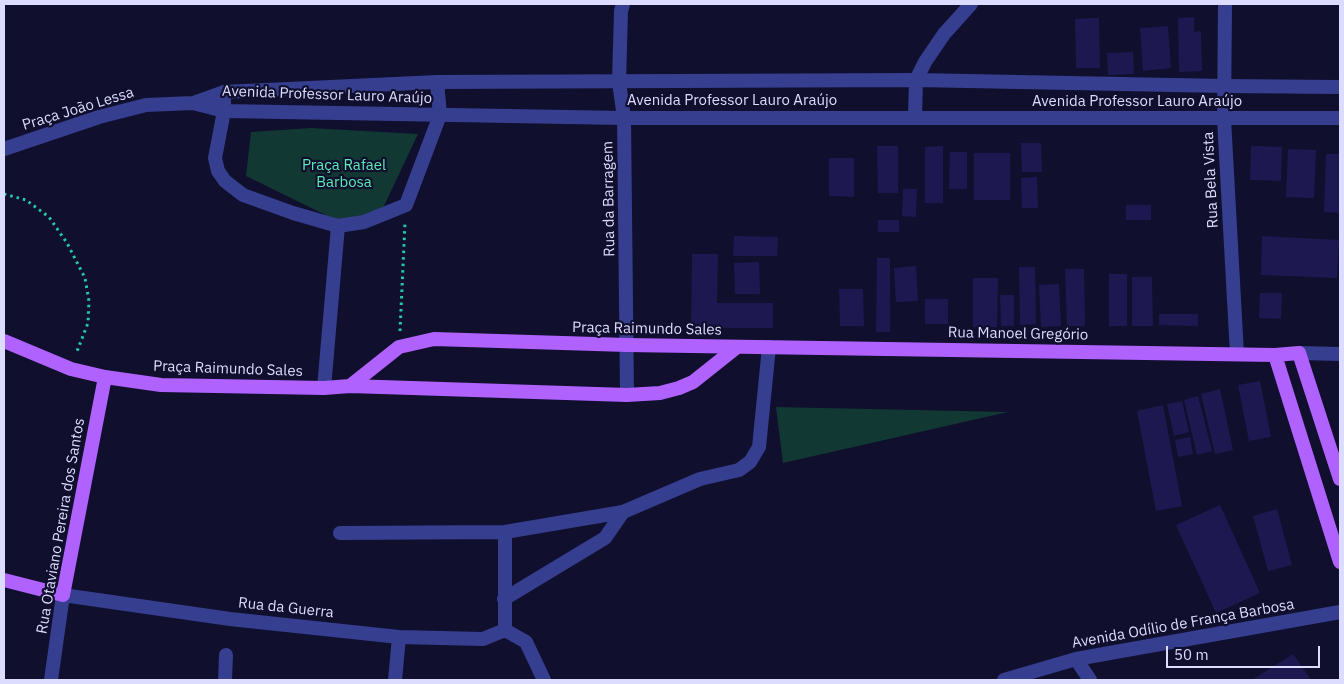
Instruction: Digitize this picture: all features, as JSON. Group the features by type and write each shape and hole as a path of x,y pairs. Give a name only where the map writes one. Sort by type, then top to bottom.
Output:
{"main road":[{"name":"Praça Raimundo Sales","path":"350,386 399,347 434,339 737,347"},
{"name":"Praça Raimundo Sales","path":"4,341 70,369 105,377 161,385 324,388 350,386 627,395 660,393 693,382 737,347"},
{"name":"Rua Manoel Gregório","path":"737,347 1275,355 1298,353"},
{"path":"1298,353 1340,479"},
{"path":"1275,355 1340,562"},
{"name":"Rua Otaviano Pereira dos Santos","path":"63,596 105,377"},
{"path":"4,580 63,596"}],"street":[{"name":"Rua da Barragem","path":"623,4 621,11 619,82 624,118 627,395"},
{"path":"915,117 916,80 925,62 944,34 971,4"},
{"name":"Rua Bela Vista","path":"1225,4 1224,119 1237,354"},
{"name":"Avenida Professor Lauro Araújo","path":"194,103 224,92 437,82 916,80 1340,87"},
{"path":"224,92 224,111 215,158 218,171 224,181 243,195 293,213 338,226 364,222 406,205 440,115 437,82"},
{"name":"Avenida Professor Lauro Araújo","path":"194,103 224,111 624,118 1340,118"},
{"name":"Praça João Lessa","path":"4,149 100,117 146,105 194,103"},
{"path":"324,388 338,226"},
{"path":"340,533 505,532 623,512 700,479 739,470 750,462 759,447 769,347"},
{"path":"1298,353 1340,354"},
{"path":"504,599 605,538 623,512"},
{"path":"505,532 505,630 526,642 544,680"},
{"name":"Rua da Guerra","path":"63,596 230,619 399,637 482,639 505,630"},
{"name":"Rua Otaviano Pereira dos Santos","path":"52,680 63,596"},
{"name":"Avenida Odílio de França Barbosa","path":"1004,680 1076,659 1340,612"},
{"path":"395,680 399,637"},
{"path":"226,655 226,680"},
{"path":"1076,659 1090,680"}],"path":[{"path":"4,194 26,200 49,217 67,243 85,278 88,323 70,369"},
{"path":"399,347 406,205"}],"green space":[{"name":"Praça Rafael Barbosa","path":"311,128 418,134 383,208 344,224 246,176 251,132"},
{"path":"776,407 1008,412 783,463"}],"building":[{"path":"1194,17 1194,32 1201,31 1202,71 1179,72 1178,18"},
{"path":"1099,18 1100,68 1076,68 1075,19"},
{"path":"1168,26 1171,68 1143,71 1140,28"},
{"path":"1133,52 1134,74 1108,75 1107,53"},
{"path":"1021,143 1041,143 1042,172 1022,172"},
{"path":"877,146 898,146 898,193 878,193"},
{"path":"943,146 943,203 925,203 925,147"},
{"path":"1251,146 1282,147 1281,181 1250,180"},
{"path":"1288,149 1316,150 1314,198 1286,197"},
{"path":"950,152 967,152 967,189 949,189"},
{"path":"974,153 1010,153 1010,200 974,200"},
{"path":"1326,154 1340,154 1340,213 1324,212"},
{"path":"829,158 854,158 854,197 829,196"},
{"path":"1037,177 1038,208 1022,208 1021,178"},
{"path":"903,189 917,189 916,217 902,216"},
{"path":"1126,205 1151,205 1151,220 1126,220"},
{"path":"878,220 899,220 899,232 878,232"},
{"path":"734,236 778,237 777,256 733,256"},
{"path":"1262,236 1339,240 1337,278 1261,275"},
{"path":"692,254 718,254 717,303 773,303 773,328 691,328"},
{"path":"877,258 890,258 890,332 876,332"},
{"path":"759,262 760,294 735,294 734,263"},
{"path":"916,266 918,301 896,302 894,268"},
{"path":"1019,267 1035,267 1036,324 1020,325"},
{"path":"1065,269 1084,269 1085,326 1067,326"},
{"path":"1109,274 1127,274 1127,326 1109,326"},
{"path":"1132,277 1152,277 1153,326 1132,326"},
{"path":"973,278 998,278 997,327 973,327"},
{"path":"1059,284 1061,326 1041,327 1039,285"},
{"path":"839,289 863,289 864,326 840,326"},
{"path":"1260,293 1282,293 1281,319 1259,318"},
{"path":"1000,295 1014,295 1014,326 1001,326"},
{"path":"925,299 948,299 948,324 925,324"},
{"path":"1159,314 1198,314 1198,326 1159,325"},
{"path":"1260,381 1271,437 1249,441 1238,385"},
{"path":"1220,389 1233,450 1215,454 1201,394"},
{"path":"1198,396 1212,451 1197,455 1184,400"},
{"path":"1182,401 1189,432 1174,436 1167,404"},
{"path":"1163,405 1182,506 1156,511 1137,411"},
{"path":"1190,437 1193,454 1178,457 1175,440"},
{"path":"1220,505 1260,593 1216,613 1176,525"},
{"path":"1277,509 1292,565 1268,571 1253,516"},
{"path":"1293,654 1311,680 1252,680"}]}
